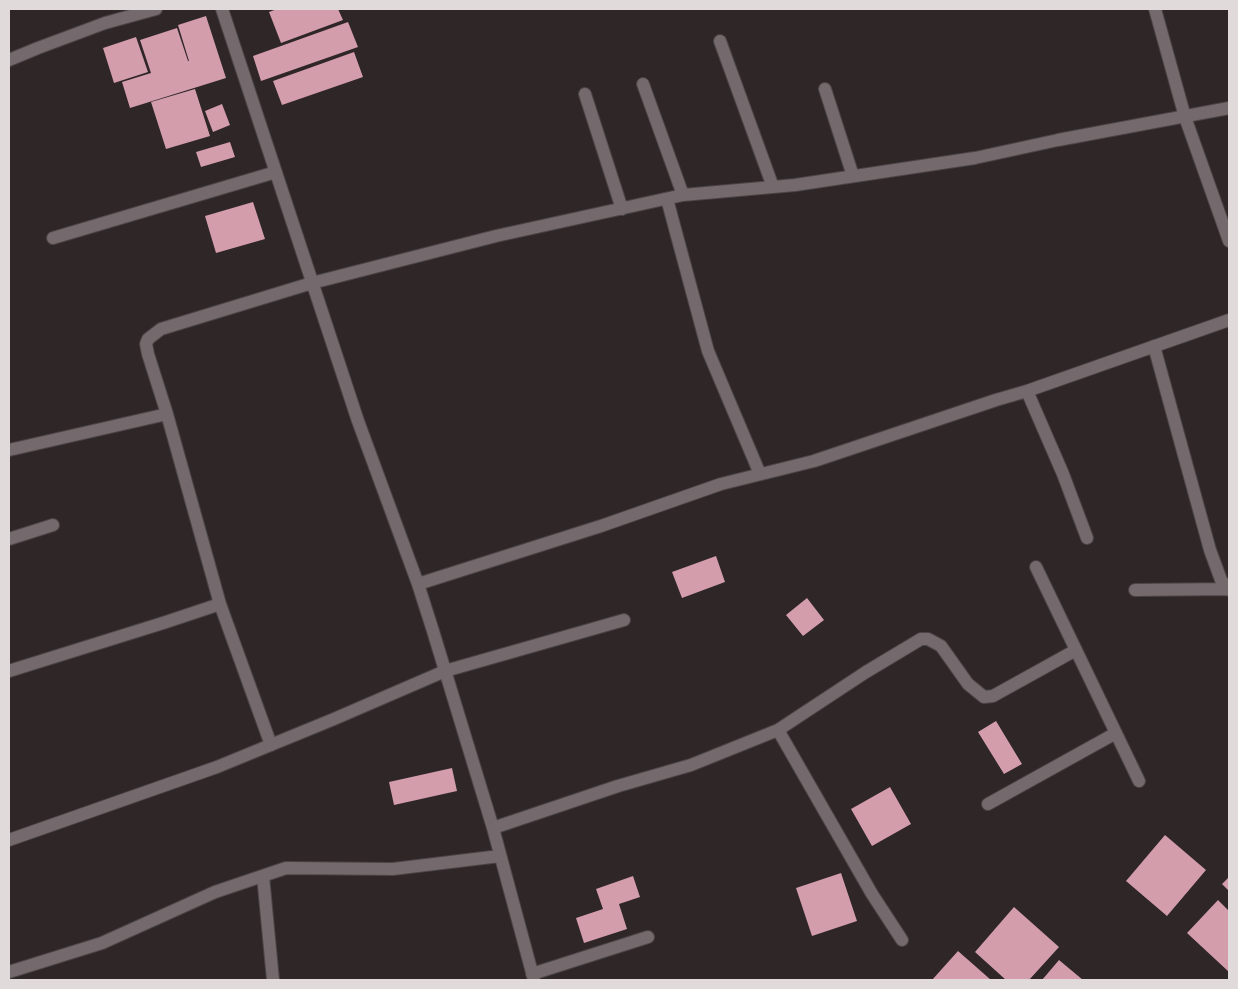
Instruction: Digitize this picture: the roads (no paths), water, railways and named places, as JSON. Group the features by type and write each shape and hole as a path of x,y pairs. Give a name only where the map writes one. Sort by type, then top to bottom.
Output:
{"street":[{"path":"9,60 105,23 156,9"},
{"path":"222,9 358,421 418,584 493,828 533,977 648,937"},
{"path":"1155,9 1185,116 1229,241"},
{"path":"720,41 773,187"},
{"path":"643,84 683,195"},
{"path":"826,89 853,176"},
{"path":"585,94 622,209"},
{"path":"271,745 220,604 146,344 156,331 312,283 496,236 683,195 773,187 975,158 1229,108"},
{"path":"53,238 276,172"},
{"path":"667,199 708,351 760,474"},
{"path":"418,584 601,526 721,484 814,460 1028,391 1229,320"},
{"path":"1154,346 1210,550 1221,580 1229,590"},
{"path":"1028,391 1063,474 1087,538"},
{"path":"9,450 167,414"},
{"path":"9,540 53,525"},
{"path":"1036,567 1139,781"},
{"path":"1135,590 1229,590"},
{"path":"9,671 144,630 220,604"},
{"path":"9,840 217,767 445,671 624,620"},
{"path":"493,828 618,786 691,765 778,730 866,672 921,640 928,640 941,646 968,684 984,697 993,696 1076,650"},
{"path":"778,730 872,894 902,940"},
{"path":"988,804 1116,733"},
{"path":"9,972 102,943 215,892 286,868 393,868 500,856"},
{"path":"263,876 273,980"}]}
